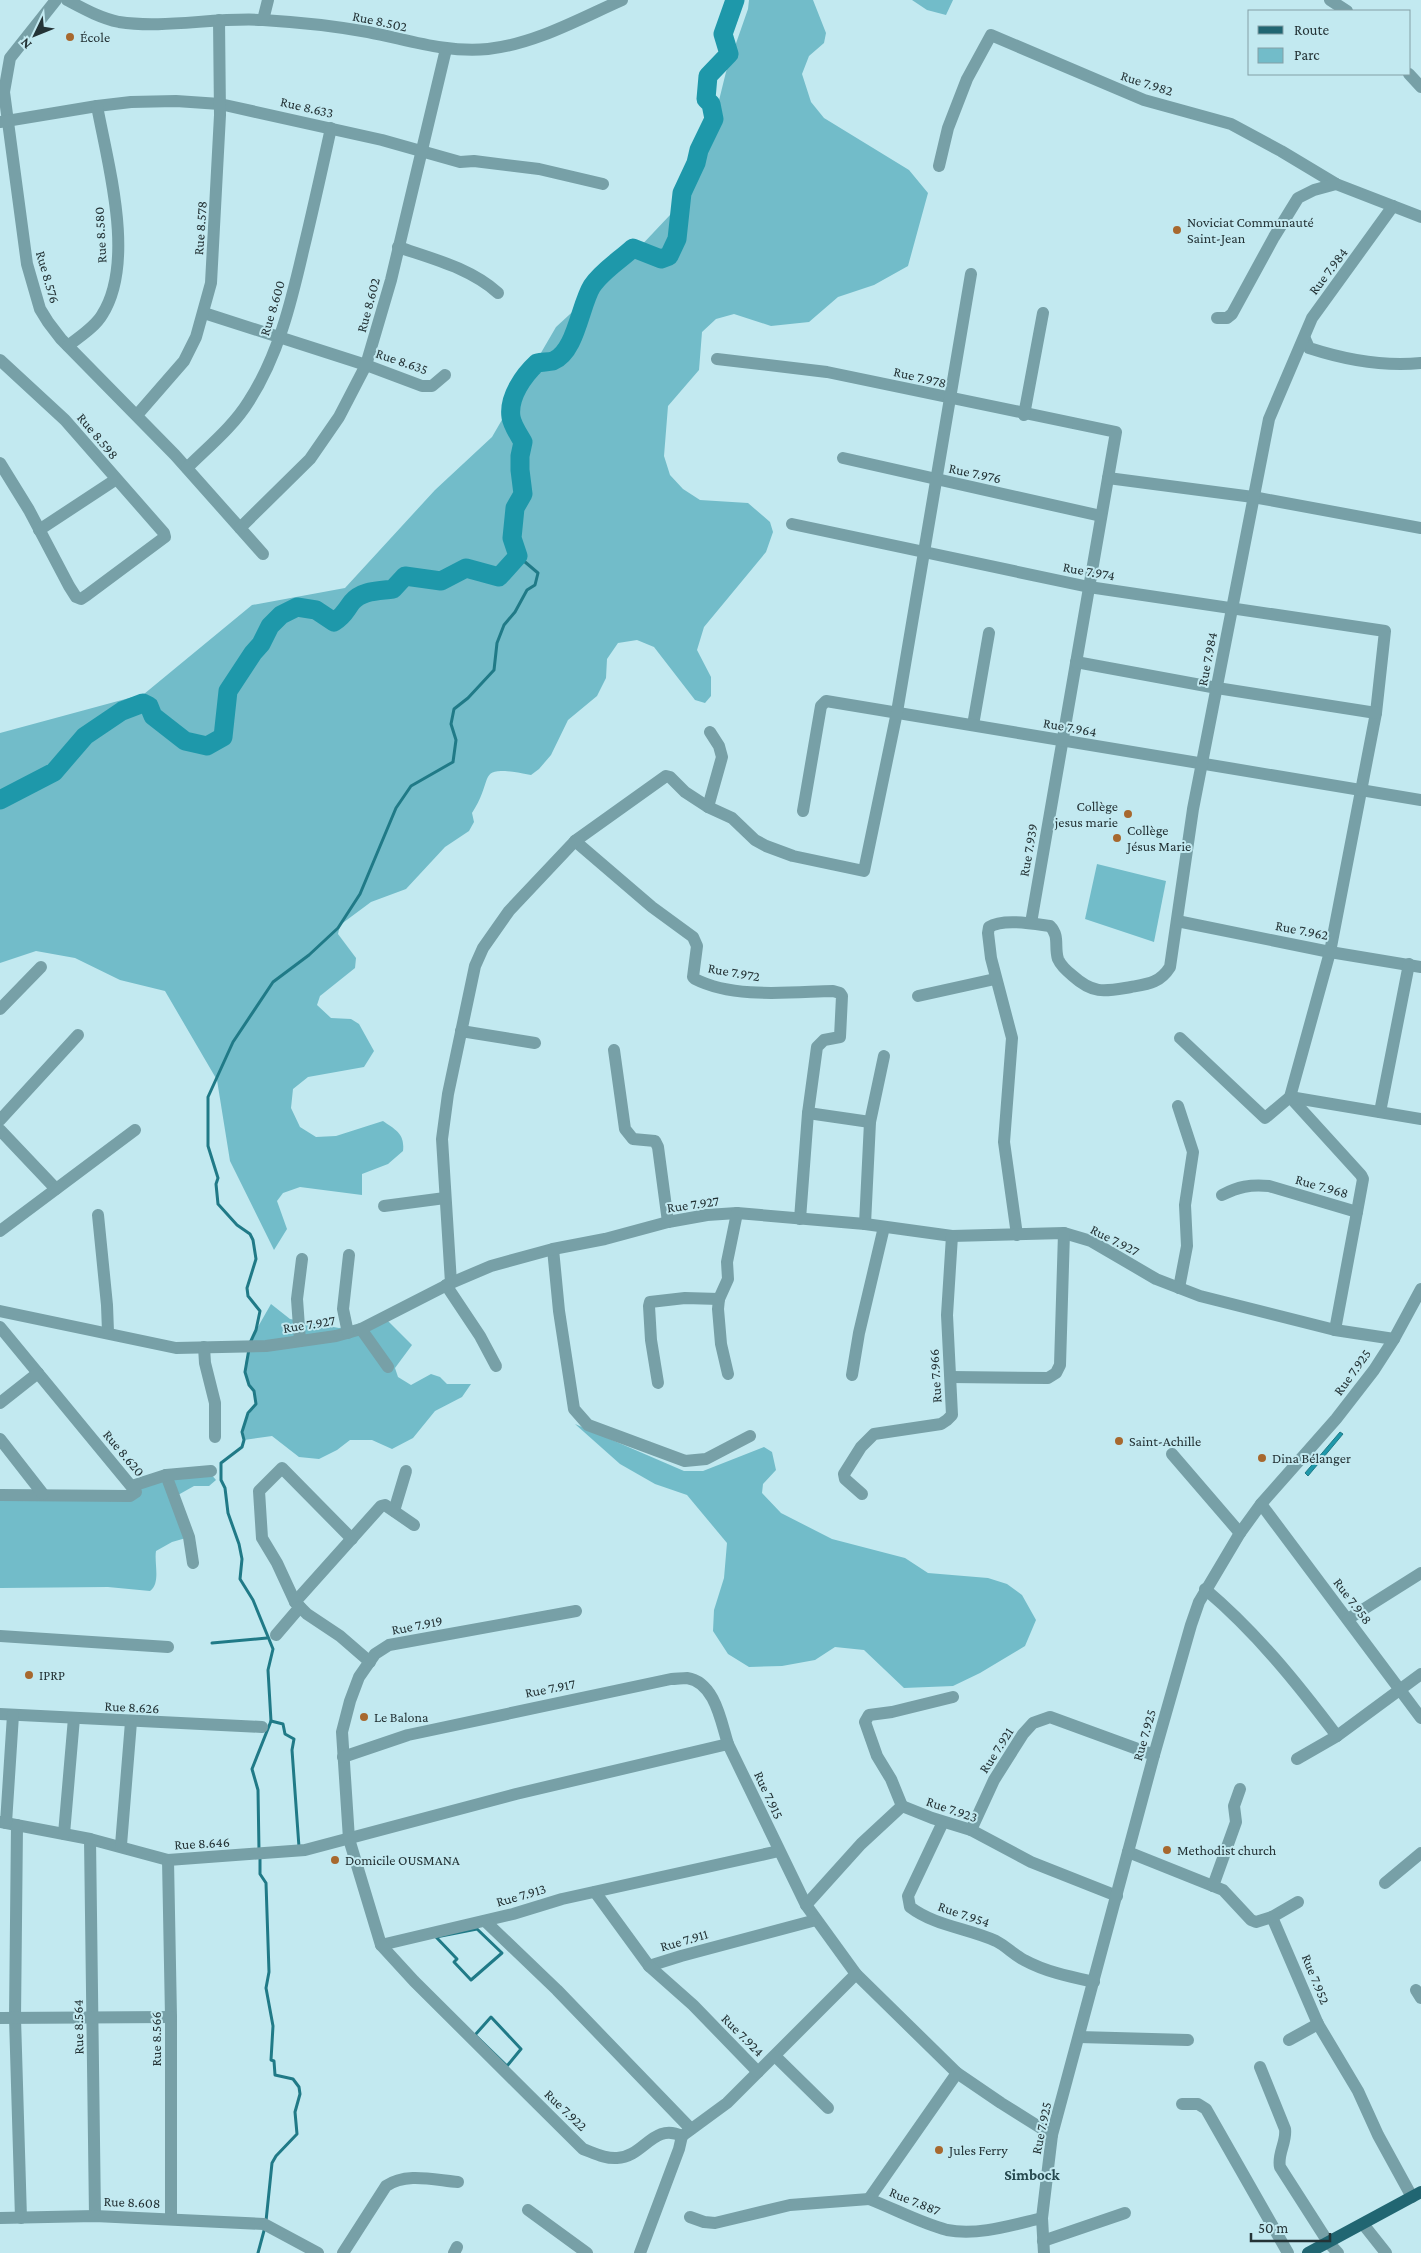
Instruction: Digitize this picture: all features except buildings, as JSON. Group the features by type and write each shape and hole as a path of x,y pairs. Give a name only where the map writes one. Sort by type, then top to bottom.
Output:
{"main road":[{"path":"1308,2253 1416,2194"}],"street":[{"name":"Rue 8.576","path":"56,0 10,58 4,92 4,121 26,264 40,309 68,346 187,468 263,554"},
{"name":"Rue 8.502","path":"67,0 90,12 120,22 263,20 339,27 446,49 467,50 507,46 553,31 622,0"},
{"path":"263,20 268,0"},
{"path":"1330,0 1345,10"},
{"name":"Rue 8.578","path":"137,415 184,361 196,337 211,283 218,188 220,104 218,20"},
{"name":"Rue 7.982","path":"939,166 948,128 963,88 991,35 1144,100 1231,124 1336,184 1421,217"},
{"name":"Rue 8.602","path":"240,528 288,483 310,459 339,417 366,365 398,247 446,49"},
{"path":"1410,75 1421,87"},
{"name":"Rue 8.633","path":"4,121 98,106 176,101 220,104 331,128 421,150 460,162 474,161 539,169 603,184"},
{"name":"Rue 8.580","path":"68,346 101,317 111,299 116,284 119,245 115,206 98,106"},
{"name":"Rue 8.600","path":"187,468 232,423 248,403 261,381 280,337 298,276 331,128"},
{"path":"1217,318 1226,318 1232,314 1274,237 1298,198 1314,190 1336,184"},
{"name":"Rue 7.984","path":"1030,923 1050,926 1056,936 1058,959 1080,983 1091,989 1099,991 1156,982 1165,976 1170,967 1183,871 1202,764 1269,419 1299,348 1305,339 1312,318 1393,206"},
{"path":"398,247 468,272 498,293"},
{"path":"496,1366 448,1284 442,1139 448,1094 475,966 483,948 521,898 575,841 666,776 670,777 685,792 708,807 732,818 755,840 766,846 792,856 864,871 897,712 971,274"},
{"name":"Rue 8.635","path":"204,313 366,365 422,386 432,386 446,376"},
{"path":"1024,414 1043,313"},
{"path":"1305,339 1309,348 1349,359 1389,365 1421,363"},
{"name":"Rue 7.978","path":"717,359 827,372 1116,432"},
{"name":"Rue 8.598","path":"0,360 66,420 115,480 164,533 165,537 80,599 76,597 68,586 39,530"},
{"name":"Rue 7.939","path":"1030,923 1116,432"},
{"name":"Rue 7.976","path":"843,458 1101,516"},
{"path":"0,463 39,530 115,480"},
{"path":"1108,478 1254,497 1421,528"},
{"name":"Rue 7.974","path":"792,524 1089,587 1385,632 1376,713"},
{"path":"973,725 989,633"},
{"path":"1076,662 1217,688 1376,713 1330,952 1290,1097 1265,1118 1180,1038"},
{"name":"Rue 7.964","path":"802,811 821,706 826,701 1421,800"},
{"path":"708,807 722,757 720,746 710,732"},
{"name":"Rue 7.972","path":"575,841 652,907 693,937 697,946 693,977 695,979 728,989 757,993 833,991 840,993 842,996 840,1037 824,1040 817,1047 808,1113"},
{"name":"Rue 7.962","path":"1177,921 1330,952 1415,966"},
{"path":"1017,1235 1004,1142 1012,1038 995,978 988,933 989,927 1000,923 1030,923"},
{"path":"1380,1112 1415,966"},
{"path":"0,1009 41,968"},
{"path":"918,996 995,978"},
{"path":"461,1031 535,1043"},
{"path":"0,1120 78,1035"},
{"path":"614,1050 625,1129 632,1140 655,1141 658,1147 668,1222"},
{"path":"865,1224 870,1122 884,1056"},
{"path":"1290,1097 1421,1119"},
{"path":"1290,1097 1361,1175 1363,1180 1357,1212"},
{"path":"1178,1106 1193,1152 1185,1205 1187,1246 1179,1288"},
{"path":"800,1219 808,1113 870,1122"},
{"path":"0,1130 56,1189"},
{"path":"0,1231 135,1130"},
{"name":"Rue 7.968","path":"1222,1195 1238,1187 1268,1186 1357,1212 1335,1330"},
{"path":"384,1206 445,1198"},
{"path":"728,1374 717,1317 719,1299 728,1280 727,1262 738,1213"},
{"name":"Rue 7.927","path":"0,1311 108,1332 176,1348 266,1346 348,1333 361,1329 448,1284 492,1266 553,1249 668,1222 708,1215 738,1213 865,1224 952,1236 1064,1234 1091,1242 1156,1279 1222,1302 1335,1330 1394,1339"},
{"path":"98,1215 108,1332"},
{"path":"852,1375 859,1333 884,1227"},
{"path":"951,1377 1048,1378 1056,1373 1060,1365 1064,1234"},
{"name":"Rue 7.966","path":"862,1494 845,1479 844,1474 861,1447 874,1434 941,1424 948,1420 952,1414 947,1315 952,1236"},
{"path":"553,1249 559,1311 574,1409 588,1425 685,1462 706,1459 750,1436"},
{"path":"348,1333 343,1309 350,1255"},
{"path":"300,1341 296,1299 302,1260"},
{"name":"Rue 7.925","path":"1044,2247 1042,2218 1052,2135 1154,1755 1191,1625 1205,1589 1240,1532 1261,1504 1336,1419 1374,1370 1394,1339 1421,1289"},
{"path":"658,1383 651,1340 650,1302 685,1298 719,1299"},
{"name":"Rue 8.620","path":"0,1327 136,1492 130,1496 0,1495"},
{"path":"361,1329 388,1367"},
{"path":"204,1347 205,1363 215,1403 215,1436"},
{"path":"0,1403 38,1373"},
{"path":"0,1439 43,1494"},
{"path":"1172,1454 1240,1532"},
{"path":"352,1539 282,1468 259,1491 262,1538 277,1563 297,1604 307,1614 340,1636 370,1662"},
{"path":"132,1486 166,1475 211,1471"},
{"path":"394,1511 406,1471"},
{"path":"166,1475 189,1537 193,1563"},
{"name":"Rue 7.958","path":"1261,1504 1421,1718"},
{"path":"276,1635 297,1604 381,1506 385,1505 414,1525"},
{"path":"1348,1619 1421,1573"},
{"path":"1205,1589 1256,1636 1293,1679 1337,1736"},
{"name":"Rue 7.919","path":"349,1839 342,1732 350,1701 359,1677 375,1654 389,1645 576,1611"},
{"path":"0,1636 168,1647"},
{"path":"1298,1759 1337,1736 1421,1674"},
{"name":"Rue 7.917","path":"343,1757 408,1735 671,1679 688,1678 699,1683 707,1690 716,1707 728,1744"},
{"path":"806,1905 860,1844 902,1806 891,1779 877,1756 864,1722 869,1715 892,1712 952,1697"},
{"path":"6,1715 21,2218"},
{"name":"Rue 8.626","path":"6,1715 262,1727"},
{"name":"Rue 7.921","path":"971,1830 994,1780 1023,1734 1033,1723 1041,1719 1050,1717 1154,1755"},
{"path":"64,1834 74,1718"},
{"path":"120,1846 131,1722"},
{"path":"381,1945 349,1839 516,1794 728,1744"},
{"name":"Rue 7.915","path":"728,1744 806,1905 856,1974 957,2073 1052,2135"},
{"path":"1213,1886 1236,1822 1234,1806 1240,1789"},
{"name":"Rue 7.923","path":"902,1806 943,1822 971,1830 1032,1862 1117,1896"},
{"name":"Rue 7.954","path":"943,1822 908,1896 910,1907 952,1928 996,1941 1026,1961 1045,1969 1094,1982"},
{"name":"Rue 8.646","path":"8,1824 90,1838 168,1860 248,1856 305,1850 349,1839"},
{"name":"Rue 8.564","path":"90,1838 95,2216"},
{"name":"Rue 7.913","path":"381,1945 485,1921 595,1892 779,1851"},
{"path":"1128,1852 1213,1886 1228,1895 1246,1918 1256,1922 1272,1917 1298,1902"},
{"path":"1384,1883 1421,1853"},
{"name":"Rue 8.566","path":"168,1860 171,2016 171,2219"},
{"name":"Rue 7.911","path":"595,1892 649,1966 816,1920"},
{"name":"Rue 7.952","path":"1272,1917 1318,2024 1358,2091 1378,2135 1416,2194"},
{"path":"485,1921 564,1997 686,2132"},
{"name":"Rue 7.922","path":"381,1945 433,2000 584,2148 598,2155 616,2158 627,2156 664,2132 686,2132"},
{"name":"Rue 7.924","path":"649,1966 693,2005 758,2072 856,1974"},
{"path":"0,2018 171,2016"},
{"path":"1289,2040 1318,2024"},
{"path":"1079,2037 1188,2040"},
{"path":"775,2056 828,2108"},
{"path":"1260,2067 1285,2129 1286,2135 1279,2162 1280,2167 1328,2242 1338,2253"},
{"path":"640,2253 686,2132 727,2103 758,2072"},
{"name":"Rue 7.887","path":"957,2073 869,2199 950,2230 985,2230 1042,2218"},
{"path":"1182,2104 1198,2104 1206,2109 1288,2253"},
{"path":"343,2253 386,2186 392,2182 414,2177 458,2182"},
{"path":"690,2217 707,2223 715,2223 790,2205 869,2199"},
{"path":"528,2210 587,2253"},
{"path":"1044,2247 1124,2213"},
{"name":"Rue 8.608","path":"0,2218 95,2216 266,2225 318,2253"},
{"path":"1363,2224 1386,2253"}],"green space":[{"path":"749,0 813,0 826,33 824,43 809,56 802,74 811,102 824,118 909,170 928,193 908,266 874,285 838,297 809,322 771,326 734,314 716,319 702,332 699,370 668,406 664,456 670,475 683,489 700,500 748,503 770,522 773,532 766,552 704,627 697,650 711,677 711,696 705,703 695,700 654,647 637,640 618,643 607,659 606,678 597,696 568,720 551,755 539,769 531,775 513,772 493,772 486,781 472,813 474,822 469,831 445,847 406,889 371,902 340,925 338,934 356,958 355,968 320,996 317,1005 331,1018 351,1019 359,1024 374,1051 364,1067 308,1077 293,1089 291,1108 300,1127 316,1137 336,1136 383,1121 401,1136 403,1151 388,1164 362,1174 362,1195 300,1187 283,1193 277,1201 287,1229 274,1250 230,1161 217,1080 165,991 120,980 75,958 36,951 0,963 0,733 144,694 252,605 345,588 435,490 492,437 556,327 620,268 670,215 706,153 726,72 748,9"},
{"path":"912,0 953,0 946,15 927,10"},
{"path":"1097,864 1166,881 1154,942 1085,919"},
{"path":"271,1304 290,1319 339,1328 387,1320 412,1345 395,1368 398,1377 411,1385 431,1374 440,1377 447,1384 471,1384 462,1397 435,1411 413,1438 392,1449 372,1440 350,1440 337,1450 319,1459 299,1457 272,1436 244,1440 243,1431 246,1421 256,1404 254,1391 247,1379 245,1364 251,1339"},
{"path":"575,1424 684,1471 703,1471 764,1447 772,1452 776,1470 763,1484 762,1493 781,1513 832,1539 905,1558 928,1573 988,1578 1007,1584 1022,1595 1036,1620 1025,1646 980,1673 953,1686 904,1688 864,1650 835,1647 815,1660 782,1666 749,1667 728,1654 713,1631 714,1610 724,1578 727,1543 687,1495 655,1484 620,1464"},
{"path":"210,1473 216,1480 209,1486 194,1486 178,1495 186,1538 172,1542 156,1551 156,1578 150,1591 108,1587 0,1588 0,1499 131,1490 142,1481"}],"shaded area":[{"path":"1340,1432 1343,1434 1308,1476 1305,1473"}],"waterway":[{"path":"0,800 54,772 85,736 122,711 143,703 149,706 153,716 185,741 207,746 223,737 228,691 261,644 270,626 281,615 297,607 316,610 334,622 343,615 356,598 371,592 393,589 405,576 441,581 466,568 499,577 518,556 512,538 515,508 523,494 520,470 523,442 514,427 511,417 514,394 522,380 537,363 553,361 561,356 567,348 592,286 606,271 633,248 661,259 669,256 677,239 682,193 714,119 711,104 706,99 708,76 729,54 723,34 735,0"},
{"path":"250,1343 256,1330 260,1311 248,1296 247,1288 256,1259 253,1240 250,1234 237,1225 218,1204 216,1184 218,1178 208,1146 208,1097 233,1042 273,982 309,955 338,928 360,894 396,808 411,786 453,762 456,740 451,724 454,709 468,698 494,670 497,643 504,625 515,612 527,590 535,585 538,573 518,556"},
{"path":"249,1349 245,1372 249,1385 254,1391 256,1404 248,1413 242,1432 244,1440 242,1447 221,1463 221,1480 225,1488 228,1513 242,1559 240,1579 253,1600 273,1649 268,1670 271,1721 252,1769 258,1790 259,1851"},
{"path":"212,1643 267,1638"},
{"path":"271,1721 283,1724 285,1734 294,1739 292,1750 299,1847"},
{"path":"260,1857 260,1874 266,1883 269,1972 266,1988 273,2026 271,2060 274,2061 275,2075 293,2079 299,2087 300,2094 295,2112 297,2134 276,2156 272,2163 266,2221"},
{"path":"477,1929 502,1953 471,1980 454,1962 457,1959 436,1937 477,1929"},
{"path":"491,2017 521,2049 507,2066 475,2035 491,2017"},
{"path":"258,2253 265,2227"}],"place":[{"name":"École","path":"70,37"},
{"name":"Noviciat Communauté Saint-Jean","path":"1177,230"},
{"name":"Collège jesus marie","path":"1128,814"},
{"name":"Collège Jésus Marie","path":"1117,838"},
{"name":"Saint-Achille","path":"1119,1441"},
{"name":"Dina Bélanger","path":"1262,1458"},
{"name":"IPRP","path":"29,1675"},
{"name":"Le Balona","path":"364,1717"},
{"name":"Methodist church","path":"1167,1850"},
{"name":"Domicile OUSMANA","path":"335,1860"},
{"name":"Jules Ferry","path":"939,2150"}],"district":[{"name":"Simbock","path":"1032,2175"}]}
